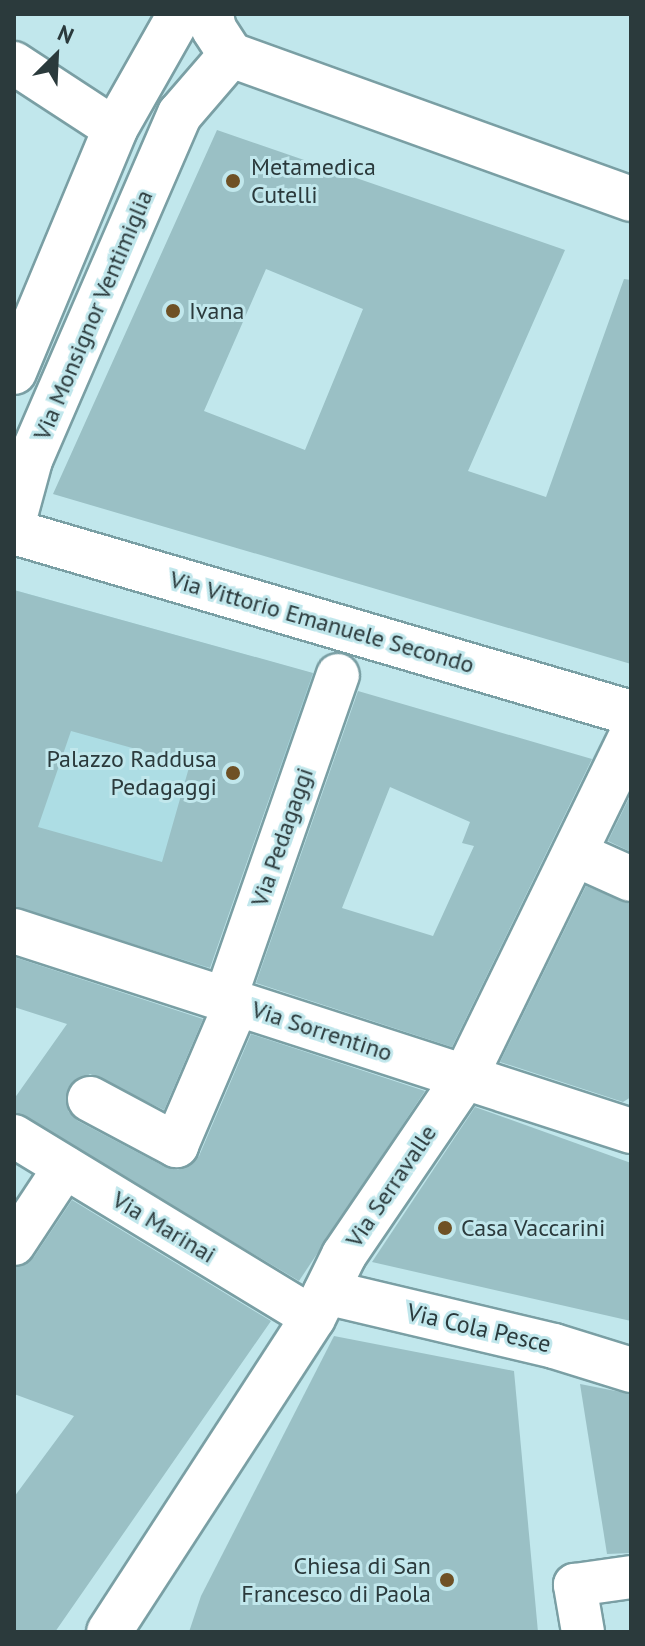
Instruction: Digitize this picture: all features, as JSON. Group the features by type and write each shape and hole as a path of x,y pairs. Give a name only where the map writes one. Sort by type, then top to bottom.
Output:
{"street":[{"name":"Via Monsignor Ventimiglia","path":"14,372 115,129 180,14"},
{"path":"211,14 214,29 231,55 631,199"},
{"name":"Via Monsignor Ventimiglia","path":"14,519 30,460 180,114 231,55"},
{"path":"14,63 115,129"},
{"name":"Via Vittorio Emanuele Secondo","path":"14,532 631,713"},
{"name":"Via Pedagaggi","path":"231,1001 338,675"},
{"name":"Via Serravalle","path":"114,1624 319,1305 344,1255 465,1077 631,737"},
{"path":"575,854 631,879"},
{"name":"Via Sorrentino","path":"14,931 631,1131"},
{"path":"90,1099 176,1145 231,1001"},
{"name":"Via Marinai","path":"14,1136 319,1305"},
{"path":"14,1244 65,1167"},
{"name":"Via Cola Pesce","path":"319,1305 554,1346 631,1370"},
{"path":"583,1632 575,1585 631,1577"}],"shaded area":[{"name":"Palazzo Raddusa Pedagaggi","path":"14,590 315,674 207,968 14,905"}],"building":[{"path":"217,130 565,250 468,471 546,497 624,279 631,280 631,664 53,494","holes":["266,269 363,309 305,450 204,411"]},
{"name":"Palazzo Raddusa Pedagaggi","path":"14,590 313,673 210,968 14,907","holes":["71,731 190,764 162,862 38,827"]},
{"path":"358,691 592,759 452,1047 256,983","holes":["390,787 470,822 462,843 474,846 433,936 342,908"]},
{"path":"631,794 631,852 608,841"},
{"path":"586,886 631,904 631,1097 623,1102 500,1062"},
{"path":"14,957 203,1019 164,1110 90,1074 68,1088 68,1111 78,1121 165,1167 178,1170 199,1156 251,1034 425,1091 299,1281 14,1112 14,1099 67,1024 14,1007"},
{"path":"475,1107 631,1163 631,1321 372,1262"},
{"path":"72,1200 271,1321 55,1632 14,1632 14,1497 74,1416 14,1394 14,1268 34,1257"},
{"path":"334,1336 514,1371 538,1632 189,1632 201,1596"},
{"path":"580,1384 631,1394 631,1553 607,1554"}],"place":[{"name":"Metamedica Cutelli","path":"233,181"},
{"name":"Ivana","path":"173,311"},
{"name":"Palazzo Raddusa Pedagaggi","path":"233,773"},
{"name":"Casa Vaccarini","path":"445,1228"},
{"name":"Chiesa di San Francesco di Paola","path":"447,1580"}]}
